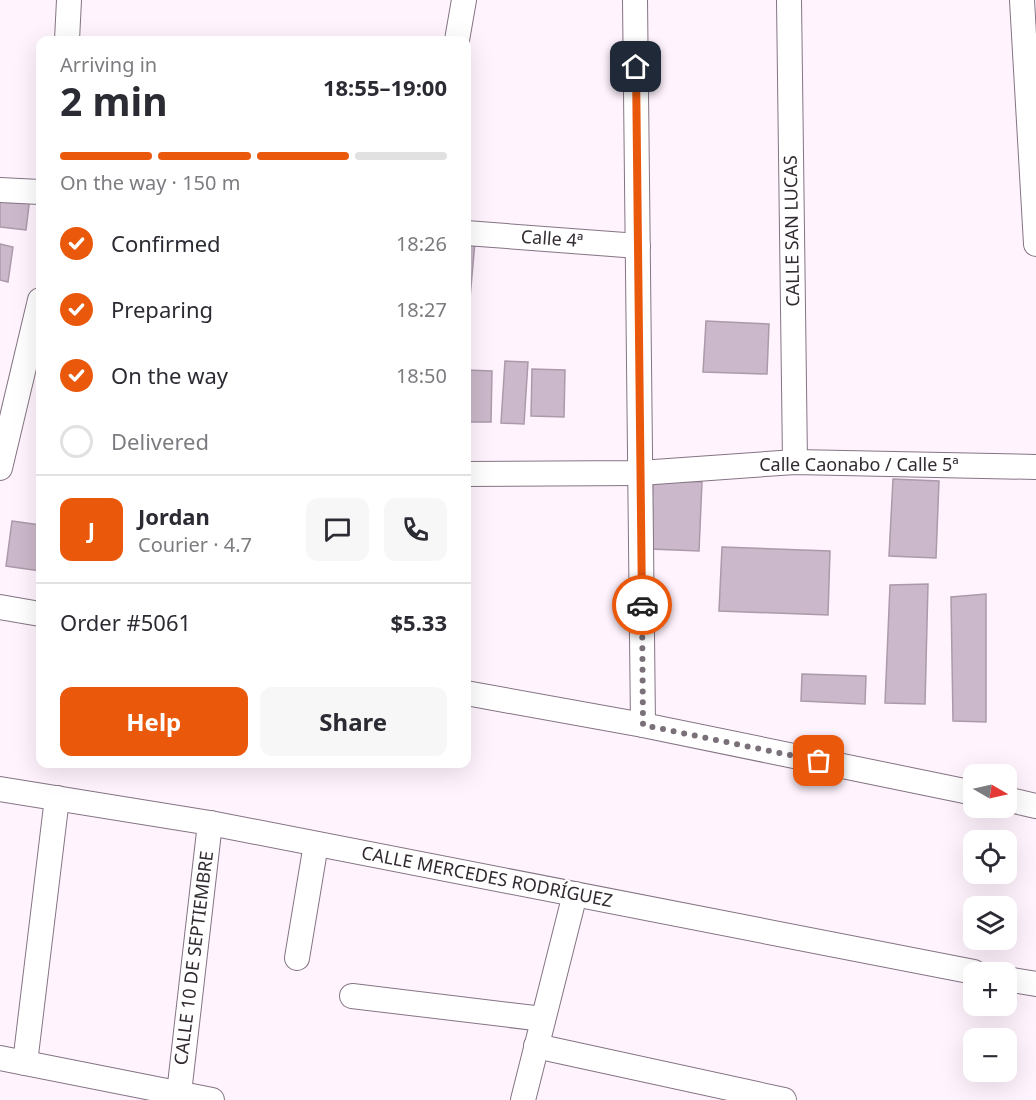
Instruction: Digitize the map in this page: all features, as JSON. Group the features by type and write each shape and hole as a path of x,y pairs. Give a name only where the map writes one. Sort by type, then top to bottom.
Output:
{"street":[{"path":"67,36 69,0"},
{"path":"458,36 464,0"},
{"path":"635,0 643,725"},
{"name":"CALLE SAN LUCAS","path":"789,0 795,462"},
{"path":"1022,0 1036,244"},
{"path":"0,190 36,192"},
{"name":"Calle 4ª","path":"471,233 638,246"},
{"path":"0,468 36,317"},
{"name":"Calle Caonabo / Calle 5ª","path":"471,474 640,473 795,462 1036,467"},
{"path":"0,607 36,613"},
{"path":"471,694 643,725 963,791"},
{"name":"CALLE MERCEDES RODRÍGUEZ","path":"0,789 210,824 963,970"},
{"path":"25,1063 57,798"},
{"path":"1017,802 1036,806"},
{"name":"CALLE 10 DE SEPTIEMBRE","path":"178,1093 210,824"},
{"path":"297,957 316,844"},
{"path":"523,1100 574,894"},
{"path":"1017,981 1036,984"},
{"path":"352,996 543,1019"},
{"path":"536,1046 784,1100"},
{"path":"0,1058 212,1100"}],"building":[{"path":"0,193 30,197 26,230 0,227"},
{"path":"471,242 475,242 471,287"},
{"path":"0,244 13,247 8,282 0,280"},
{"path":"706,321 769,324 767,374 703,372"},
{"path":"505,361 528,362 524,424 501,423"},
{"path":"532,369 565,370 564,417 531,416"},
{"path":"471,370 492,371 491,422 471,422"},
{"path":"893,479 939,481 936,558 889,556"},
{"path":"653,480 702,482 699,551 650,549"},
{"path":"12,521 36,524 36,570 6,566"},
{"path":"722,547 830,551 828,615 719,611"},
{"path":"928,584 925,704 885,703 890,585"},
{"path":"986,594 986,722 953,721 951,597"},
{"path":"802,674 866,676 865,704 801,701"}],"way so far":[{"path":"642,605 643,725 819,761"}],"route":[{"path":"636,67 642,605"}]}
